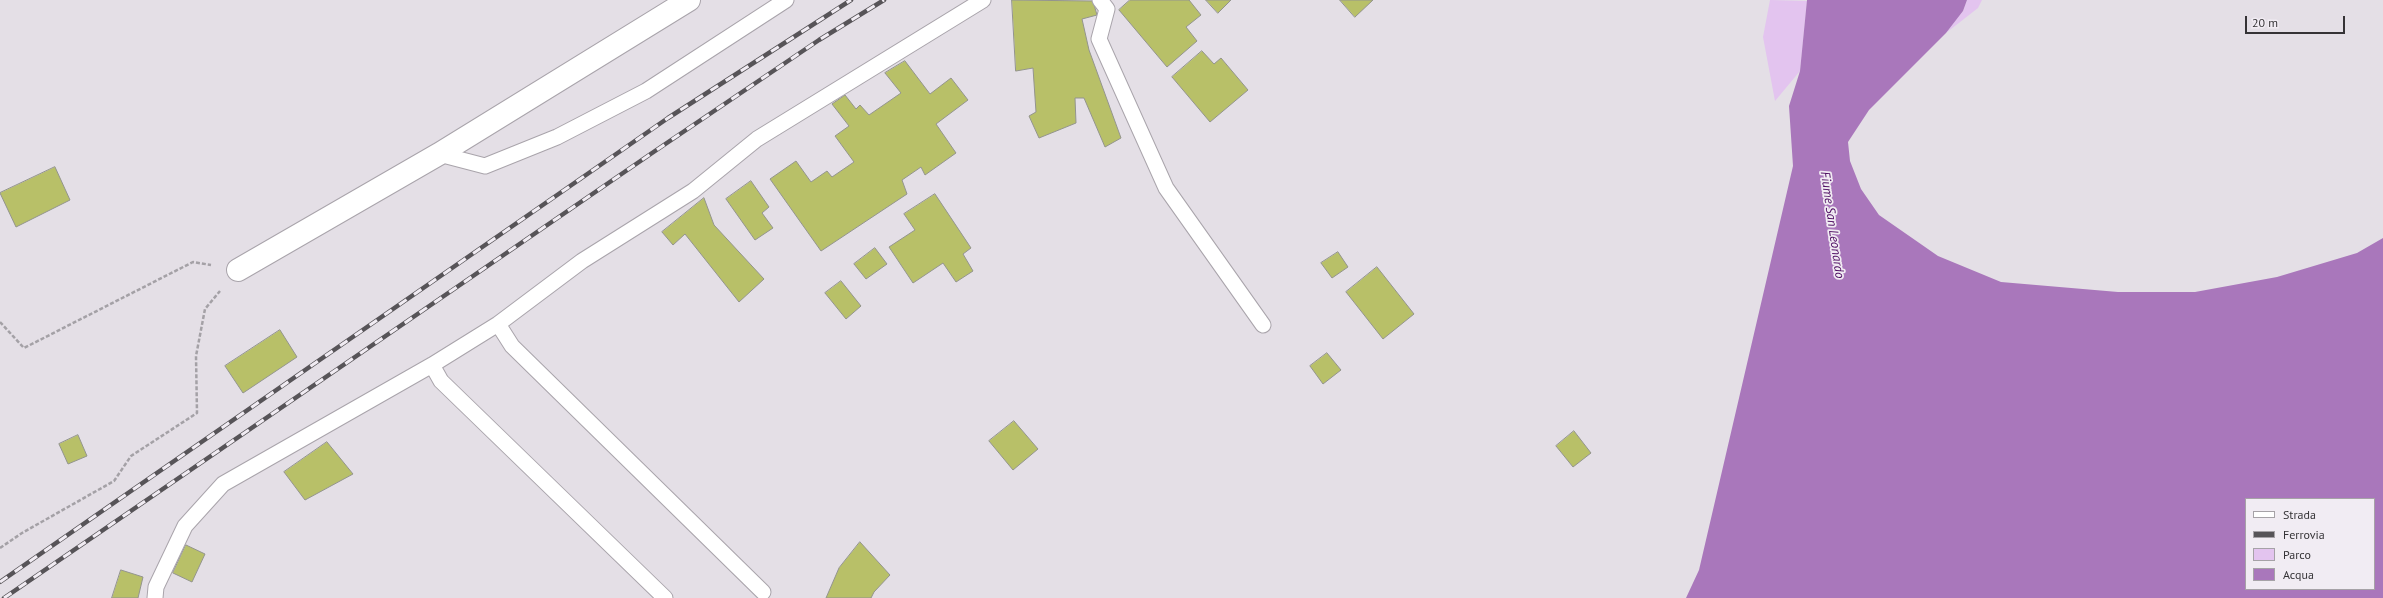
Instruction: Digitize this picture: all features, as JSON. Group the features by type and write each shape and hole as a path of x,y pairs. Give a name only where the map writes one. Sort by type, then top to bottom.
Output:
{"street":[{"path":"238,270 439,154 689,0"}],"lane":[{"path":"439,154 485,166 557,137 646,91 786,0"},
{"path":"155,598 156,587 185,526 223,484 432,365 498,324 582,261 693,191 757,139 983,0"},
{"path":"1100,0 1107,9 1099,39 1166,188 1264,325"},
{"path":"498,324 512,346 763,592"},
{"path":"432,365 441,381 665,598"}],"path":[{"path":"0,322 24,348 193,262 238,270 206,309 196,356 197,413 131,456 114,481 22,533 0,548"}],"green space":[{"path":"1770,0 1807,1 1800,71 1775,101 1763,37"},
{"path":"1967,0 1982,0 1978,8 1946,33 1963,11"}],"water":[{"name":"Fiume San Leonardo","path":"1807,0 1967,0 1963,11 1946,33 1869,110 1848,142 1850,161 1861,189 1879,215 1938,256 2001,282 2118,292 2195,292 2277,277 2357,253 2383,238 2383,598 1686,598 1699,570 1793,166 1789,106 1800,71"}],"building":[{"path":"1012,0 1093,1 1097,15 1082,19 1089,50 1121,138 1105,147 1084,98 1075,98 1076,123 1039,138 1029,116 1036,112 1033,68 1016,71"},
{"path":"1130,0 1189,0 1201,15 1186,27 1197,41 1167,67 1119,10"},
{"path":"1206,0 1231,0 1218,13"},
{"path":"1340,0 1373,0 1355,17"},
{"path":"1202,51 1214,64 1221,58 1248,90 1210,122 1172,77"},
{"path":"905,61 930,94 951,78 968,100 936,124 956,153 925,175 921,167 902,180 907,194 821,251 770,179 796,161 811,182 827,171 832,177 854,162 835,136 849,126 832,104 845,95 856,109 860,105 869,115 901,93 885,73"},
{"path":"55,167 70,200 16,227 0,193"},
{"path":"751,181 769,207 762,213 773,228 755,240 726,199"},
{"path":"935,194 971,248 963,254 973,271 956,282 943,263 913,283 889,247 915,230 904,214"},
{"path":"704,198 714,225 764,279 739,302 685,234 673,245 662,232"},
{"path":"875,248 887,264 866,279 854,264"},
{"path":"1338,252 1348,267 1332,278 1321,263"},
{"path":"1377,267 1414,314 1383,339 1346,292"},
{"path":"841,281 861,306 846,319 825,293"},
{"path":"280,330 297,357 243,393 225,366"},
{"path":"1327,353 1341,370 1323,384 1310,366"},
{"path":"1014,421 1038,449 1013,470 989,441"},
{"path":"1574,431 1591,453 1573,467 1556,446"},
{"path":"78,435 87,456 68,464 59,444"},
{"path":"327,442 353,474 305,500 284,472"},
{"path":"860,542 890,575 874,592 871,598 826,598 839,568"},
{"path":"186,545 205,554 192,582 173,573"},
{"path":"121,570 143,577 138,598 112,598"}],"railway":[{"path":"0,582 668,118 851,0"},
{"path":"4,598 655,151 819,40 884,0"}]}
